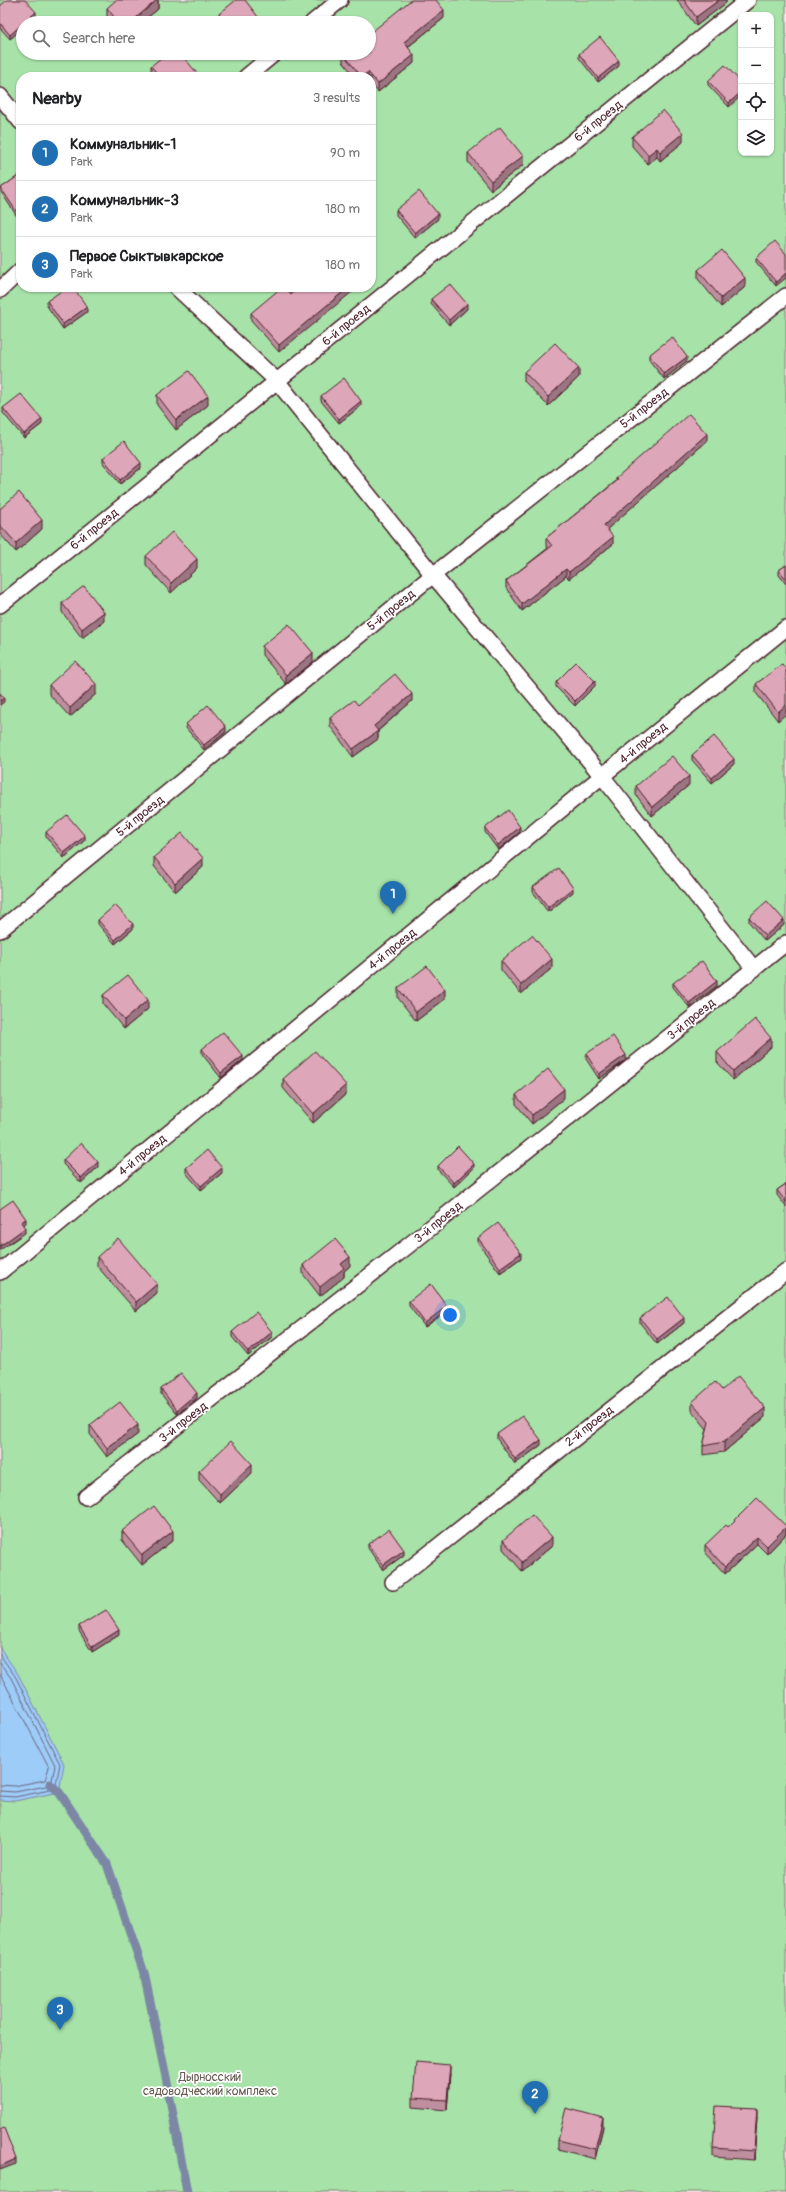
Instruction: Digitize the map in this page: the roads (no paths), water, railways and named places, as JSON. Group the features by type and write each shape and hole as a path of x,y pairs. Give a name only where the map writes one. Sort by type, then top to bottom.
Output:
{"lane":[{"path":"321,16 340,0"},
{"name":"6-й проезд","path":"0,605 748,0"},
{"path":"252,72 267,60"},
{"path":"0,96 16,116"},
{"path":"0,290 16,275"},
{"path":"181,292 277,381 432,575 602,776 754,969"},
{"name":"5-й проезд","path":"0,930 432,575 786,296"},
{"name":"4-й проезд","path":"0,1272 602,776 786,628"},
{"name":"3-й проезд","path":"86,1497 415,1240 786,943"},
{"name":"2-й проезд","path":"393,1582 786,1271"}],"water":[{"path":"0,1648 18,1674 64,1764 59,1792 15,1801 0,1800"}],"waterway":[{"path":"50,1784 59,1792 107,1864 144,1973 166,2077 187,2192"}],"place":[{"name":"Коммунальник-1","path":"393,914"},
{"name":"Первое Сыктывкарское","path":"60,2030"},
{"name":"Коммунальник-3","path":"535,2114"}],"park label":[{"name":"Дырносский садоводческий комплекс","path":"210,2084"}]}
